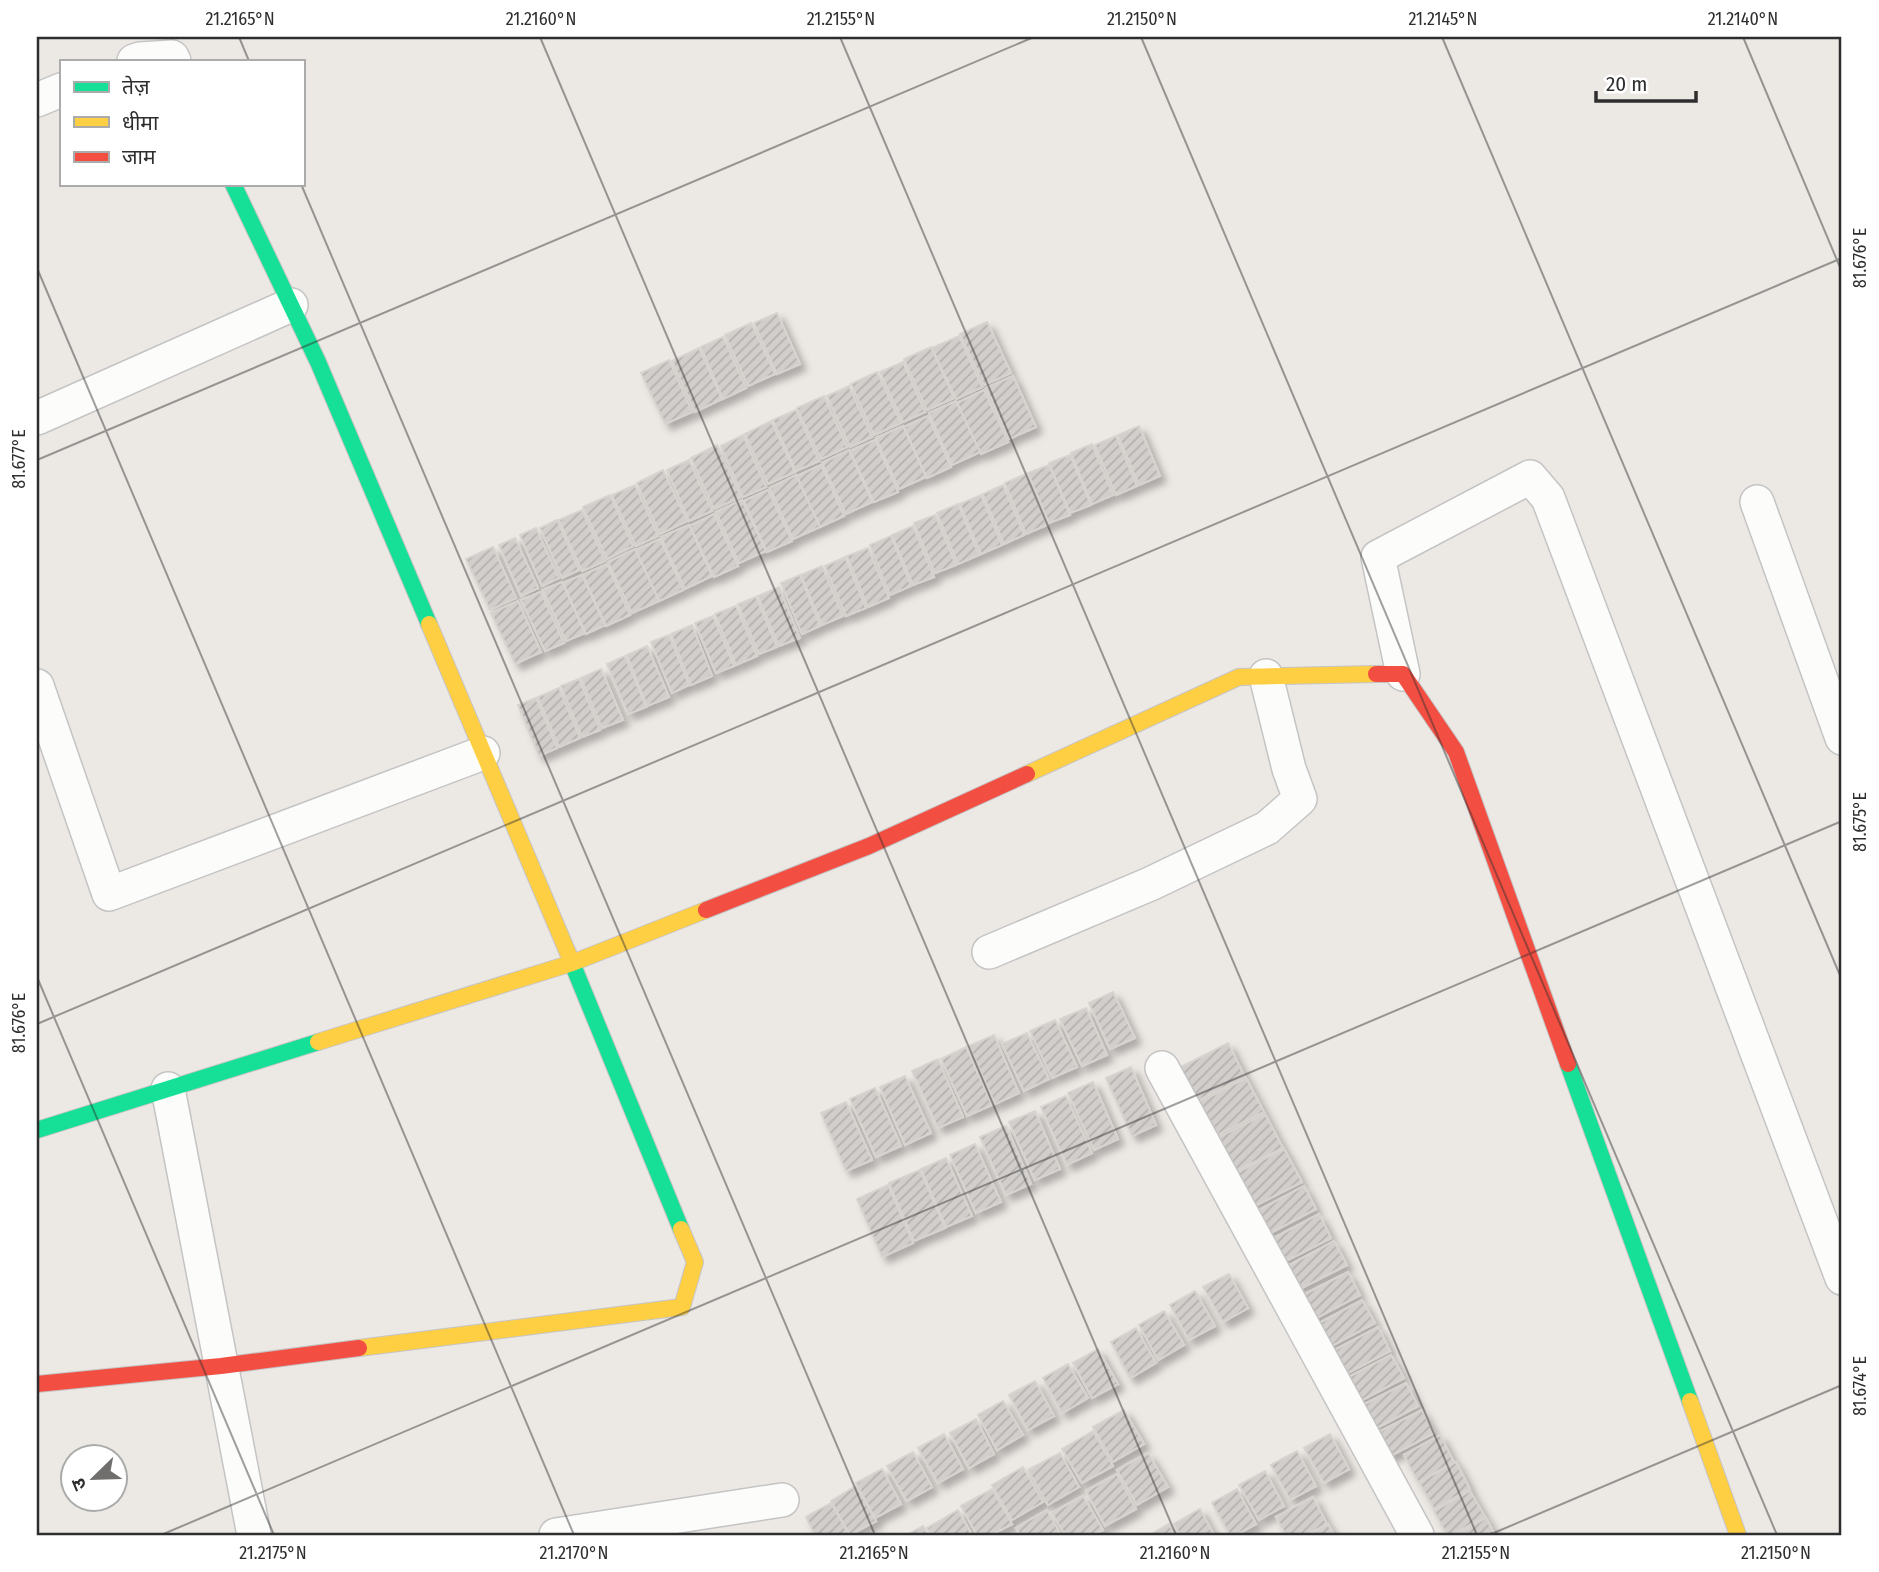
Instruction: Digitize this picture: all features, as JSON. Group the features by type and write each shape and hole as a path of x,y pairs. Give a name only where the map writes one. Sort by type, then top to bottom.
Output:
{"street":[{"path":"137,60 172,57 174,60"},
{"path":"37,100 60,90"},
{"path":"37,1384 221,1366 682,1307 695,1262 318,362 234,186"},
{"path":"37,418 291,305"},
{"path":"1738,1535 1456,752 1403,674 1378,557 1530,477 1548,498 1842,1278"},
{"path":"1757,502 1842,737"},
{"path":"37,1130 572,963 869,846 1239,677 1403,674"},
{"path":"989,952 1150,884 1267,828 1300,799 1289,769 1266,676"},
{"path":"37,686 109,894 483,753"},
{"path":"1162,1068 1417,1535"},
{"path":"168,1089 254,1535"},
{"path":"556,1535 782,1500"}],"building":[{"path":"777,313 800,364 777,374 754,323"},
{"path":"987,322 1011,373 984,385 960,334"},
{"path":"751,323 775,374 748,386 725,335"},
{"path":"959,336 982,387 956,399 932,348"},
{"path":"723,337 746,388 723,399 701,347"},
{"path":"931,347 954,398 927,410 904,359"},
{"path":"699,348 722,399 695,412 672,361"},
{"path":"669,360 692,412 665,424 641,373"},
{"path":"903,362 925,412 903,422 880,372"},
{"path":"877,372 901,423 874,435 851,384"},
{"path":"1013,376 1036,427 1009,439 986,388"},
{"path":"849,386 872,437 850,447 827,396"},
{"path":"984,390 1008,442 981,454 957,403"},
{"path":"824,396 847,447 821,459 797,408"},
{"path":"956,401 980,452 952,465 929,413"},
{"path":"796,410 819,461 796,471 773,420"},
{"path":"928,416 951,467 927,478 904,427"},
{"path":"771,421 795,472 768,484 745,434"},
{"path":"903,426 926,477 899,489 876,438"},
{"path":"1139,426 1160,476 1139,485 1118,435"},
{"path":"743,435 766,487 743,497 721,446"},
{"path":"1116,436 1137,486 1116,495 1095,445"},
{"path":"875,440 898,492 874,502 850,451"},
{"path":"1092,444 1113,495 1092,504 1071,453"},
{"path":"717,445 741,497 714,509 691,458"},
{"path":"849,450 872,502 846,514 822,463"},
{"path":"1070,455 1091,505 1070,513 1049,463"},
{"path":"689,460 712,511 689,521 667,470"},
{"path":"821,465 844,516 820,527 797,476"},
{"path":"1049,465 1070,515 1049,523 1028,473"},
{"path":"663,470 687,521 660,534 637,483"},
{"path":"1026,474 1047,525 1026,534 1005,483"},
{"path":"796,475 820,527 793,539 770,488"},
{"path":"635,485 658,536 636,546 612,495"},
{"path":"1003,485 1024,535 1004,544 983,494"},
{"path":"768,490 792,541 767,552 744,501"},
{"path":"610,495 633,546 607,559 583,507"},
{"path":"981,495 1002,545 981,554 960,504"},
{"path":"742,500 766,551 739,563 716,512"},
{"path":"958,504 979,555 958,564 937,513"},
{"path":"582,510 605,561 582,571 559,520"},
{"path":"714,514 738,566 714,577 690,526"},
{"path":"935,515 956,565 935,573 914,523"},
{"path":"557,520 579,570 562,578 540,528"},
{"path":"689,525 712,576 685,589 661,537"},
{"path":"913,526 934,577 913,585 892,535"},
{"path":"536,528 559,578 542,586 520,535"},
{"path":"891,536 911,586 890,595 870,545"},
{"path":"515,538 538,588 521,596 499,545"},
{"path":"660,539 683,590 659,601 636,550"},
{"path":"493,547 516,598 490,610 466,559"},
{"path":"868,548 889,598 868,607 847,556"},
{"path":"635,549 659,601 632,613 608,562"},
{"path":"845,557 866,608 846,616 825,566"},
{"path":"607,564 630,615 606,626 583,575"},
{"path":"822,566 843,616 822,625 801,575"},
{"path":"582,575 605,625 586,634 563,583"},
{"path":"800,575 820,626 802,634 781,583"},
{"path":"562,582 585,633 566,641 543,590"},
{"path":"779,587 800,638 779,646 758,596"},
{"path":"541,592 564,643 545,651 521,600"},
{"path":"756,597 777,647 759,654 738,604"},
{"path":"518,601 541,652 515,664 491,613"},
{"path":"736,606 757,656 736,665 715,614"},
{"path":"713,616 734,666 716,673 695,623"},
{"path":"692,625 712,676 691,685 671,634"},
{"path":"669,635 689,685 672,693 651,642"},
{"path":"647,646 669,697 647,706 627,655"},
{"path":"625,656 646,707 628,714 607,664"},
{"path":"601,669 623,720 602,728 581,678"},
{"path":"579,679 600,730 582,737 561,686"},
{"path":"559,688 580,738 559,747 538,697"},
{"path":"536,698 557,748 539,756 518,705"},
{"path":"1113,992 1135,1038 1110,1049 1089,1003"},
{"path":"1086,1008 1107,1055 1082,1066 1060,1019"},
{"path":"1055,1020 1077,1067 1052,1078 1030,1031"},
{"path":"1027,1033 1049,1079 1024,1091 1002,1044"},
{"path":"994,1035 1019,1093 995,1104 969,1046"},
{"path":"1228,1043 1245,1077 1195,1102 1177,1069"},
{"path":"966,1047 992,1105 967,1116 941,1059"},
{"path":"938,1059 963,1117 938,1128 912,1071"},
{"path":"1131,1067 1156,1125 1132,1136 1106,1078"},
{"path":"905,1076 931,1133 905,1145 880,1087"},
{"path":"1246,1078 1264,1112 1213,1137 1196,1104"},
{"path":"1093,1082 1118,1139 1094,1150 1068,1093"},
{"path":"875,1088 901,1146 876,1157 850,1099"},
{"path":"1066,1096 1092,1153 1067,1165 1041,1107"},
{"path":"846,1102 872,1160 846,1171 821,1113"},
{"path":"1035,1111 1060,1169 1035,1180 1009,1122"},
{"path":"1265,1114 1283,1148 1232,1173 1215,1139"},
{"path":"1006,1126 1031,1184 1006,1195 980,1137"},
{"path":"975,1144 1001,1202 976,1213 950,1155"},
{"path":"1284,1149 1302,1182 1251,1208 1234,1174"},
{"path":"946,1158 972,1216 946,1227 921,1169"},
{"path":"920,1170 945,1228 914,1241 889,1183"},
{"path":"888,1185 913,1243 882,1257 857,1199"},
{"path":"1304,1186 1316,1209 1265,1236 1253,1213"},
{"path":"1319,1214 1331,1238 1280,1264 1268,1241"},
{"path":"1334,1241 1347,1265 1296,1291 1284,1268"},
{"path":"1348,1272 1360,1295 1309,1322 1297,1298"},
{"path":"1229,1274 1248,1308 1223,1322 1203,1287"},
{"path":"1195,1291 1215,1326 1189,1340 1170,1305"},
{"path":"1362,1300 1375,1323 1324,1350 1312,1327"},
{"path":"1164,1311 1184,1345 1158,1360 1139,1325"},
{"path":"1378,1327 1390,1351 1340,1377 1327,1354"},
{"path":"1136,1328 1156,1363 1130,1378 1111,1342"},
{"path":"1098,1349 1118,1384 1092,1398 1073,1363"},
{"path":"1391,1355 1404,1378 1353,1405 1341,1381"},
{"path":"1068,1364 1088,1398 1062,1413 1043,1378"},
{"path":"1035,1381 1054,1416 1028,1430 1009,1395"},
{"path":"1406,1383 1418,1406 1368,1433 1355,1409"},
{"path":"1003,1401 1023,1435 997,1450 978,1415"},
{"path":"1124,1410 1144,1444 1113,1462 1093,1427"},
{"path":"1422,1410 1434,1433 1383,1460 1371,1436"},
{"path":"976,1419 994,1454 969,1468 950,1433"},
{"path":"1093,1431 1113,1466 1082,1483 1062,1449"},
{"path":"944,1434 963,1469 938,1483 918,1448"},
{"path":"1330,1434 1349,1469 1324,1483 1304,1448"},
{"path":"1440,1435 1454,1462 1418,1482 1404,1455"},
{"path":"1297,1451 1316,1486 1290,1500 1271,1465"},
{"path":"913,1452 932,1487 907,1501 887,1466"},
{"path":"1060,1453 1079,1487 1048,1505 1028,1470"},
{"path":"1148,1453 1168,1487 1137,1505 1117,1470"},
{"path":"1456,1462 1470,1489 1434,1509 1419,1482"},
{"path":"1023,1467 1043,1502 1012,1520 992,1485"},
{"path":"882,1469 901,1504 875,1518 856,1483"},
{"path":"1265,1471 1284,1506 1259,1520 1239,1485"},
{"path":"1117,1474 1136,1509 1105,1526 1086,1491"},
{"path":"856,1486 876,1521 850,1535 831,1501"},
{"path":"992,1489 1012,1524 991,1535 977,1535 961,1506"},
{"path":"1237,1489 1256,1524 1236,1535 1230,1535 1212,1503"},
{"path":"1470,1491 1485,1517 1452,1535 1447,1535 1434,1511"},
{"path":"1083,1496 1103,1530 1093,1535 1065,1535 1052,1513"},
{"path":"1313,1497 1327,1524 1306,1535 1286,1535 1276,1517"},
{"path":"831,1503 849,1535 815,1535 806,1517"},
{"path":"1200,1509 1214,1535 1180,1535 1174,1524"},
{"path":"958,1510 972,1535 932,1535 927,1528"},
{"path":"1047,1510 1061,1535 1020,1535 1016,1528"},
{"path":"1486,1518 1495,1535 1456,1535"},
{"path":"1169,1524 1175,1535 1150,1535"},
{"path":"1328,1524 1334,1535 1308,1535"},
{"path":"923,1526 928,1535 907,1535"}],"traffic: fast":[{"path":"234,186 318,362 429,624"},
{"path":"570,958 681,1229"},
{"path":"37,1130 318,1042"},
{"path":"1568,1064 1690,1401"}],"traffic: slow":[{"path":"429,624 570,958"},
{"path":"1027,774 1239,677 1376,674"},
{"path":"318,1042 572,963 706,910"},
{"path":"359,1348 682,1307 695,1262 681,1229"},
{"path":"1690,1401 1738,1535"}],"traffic: jam":[{"path":"1376,674 1403,674 1456,752 1568,1064"},
{"path":"706,910 869,846 1027,774"},
{"path":"37,1384 221,1366 359,1348"}]}
